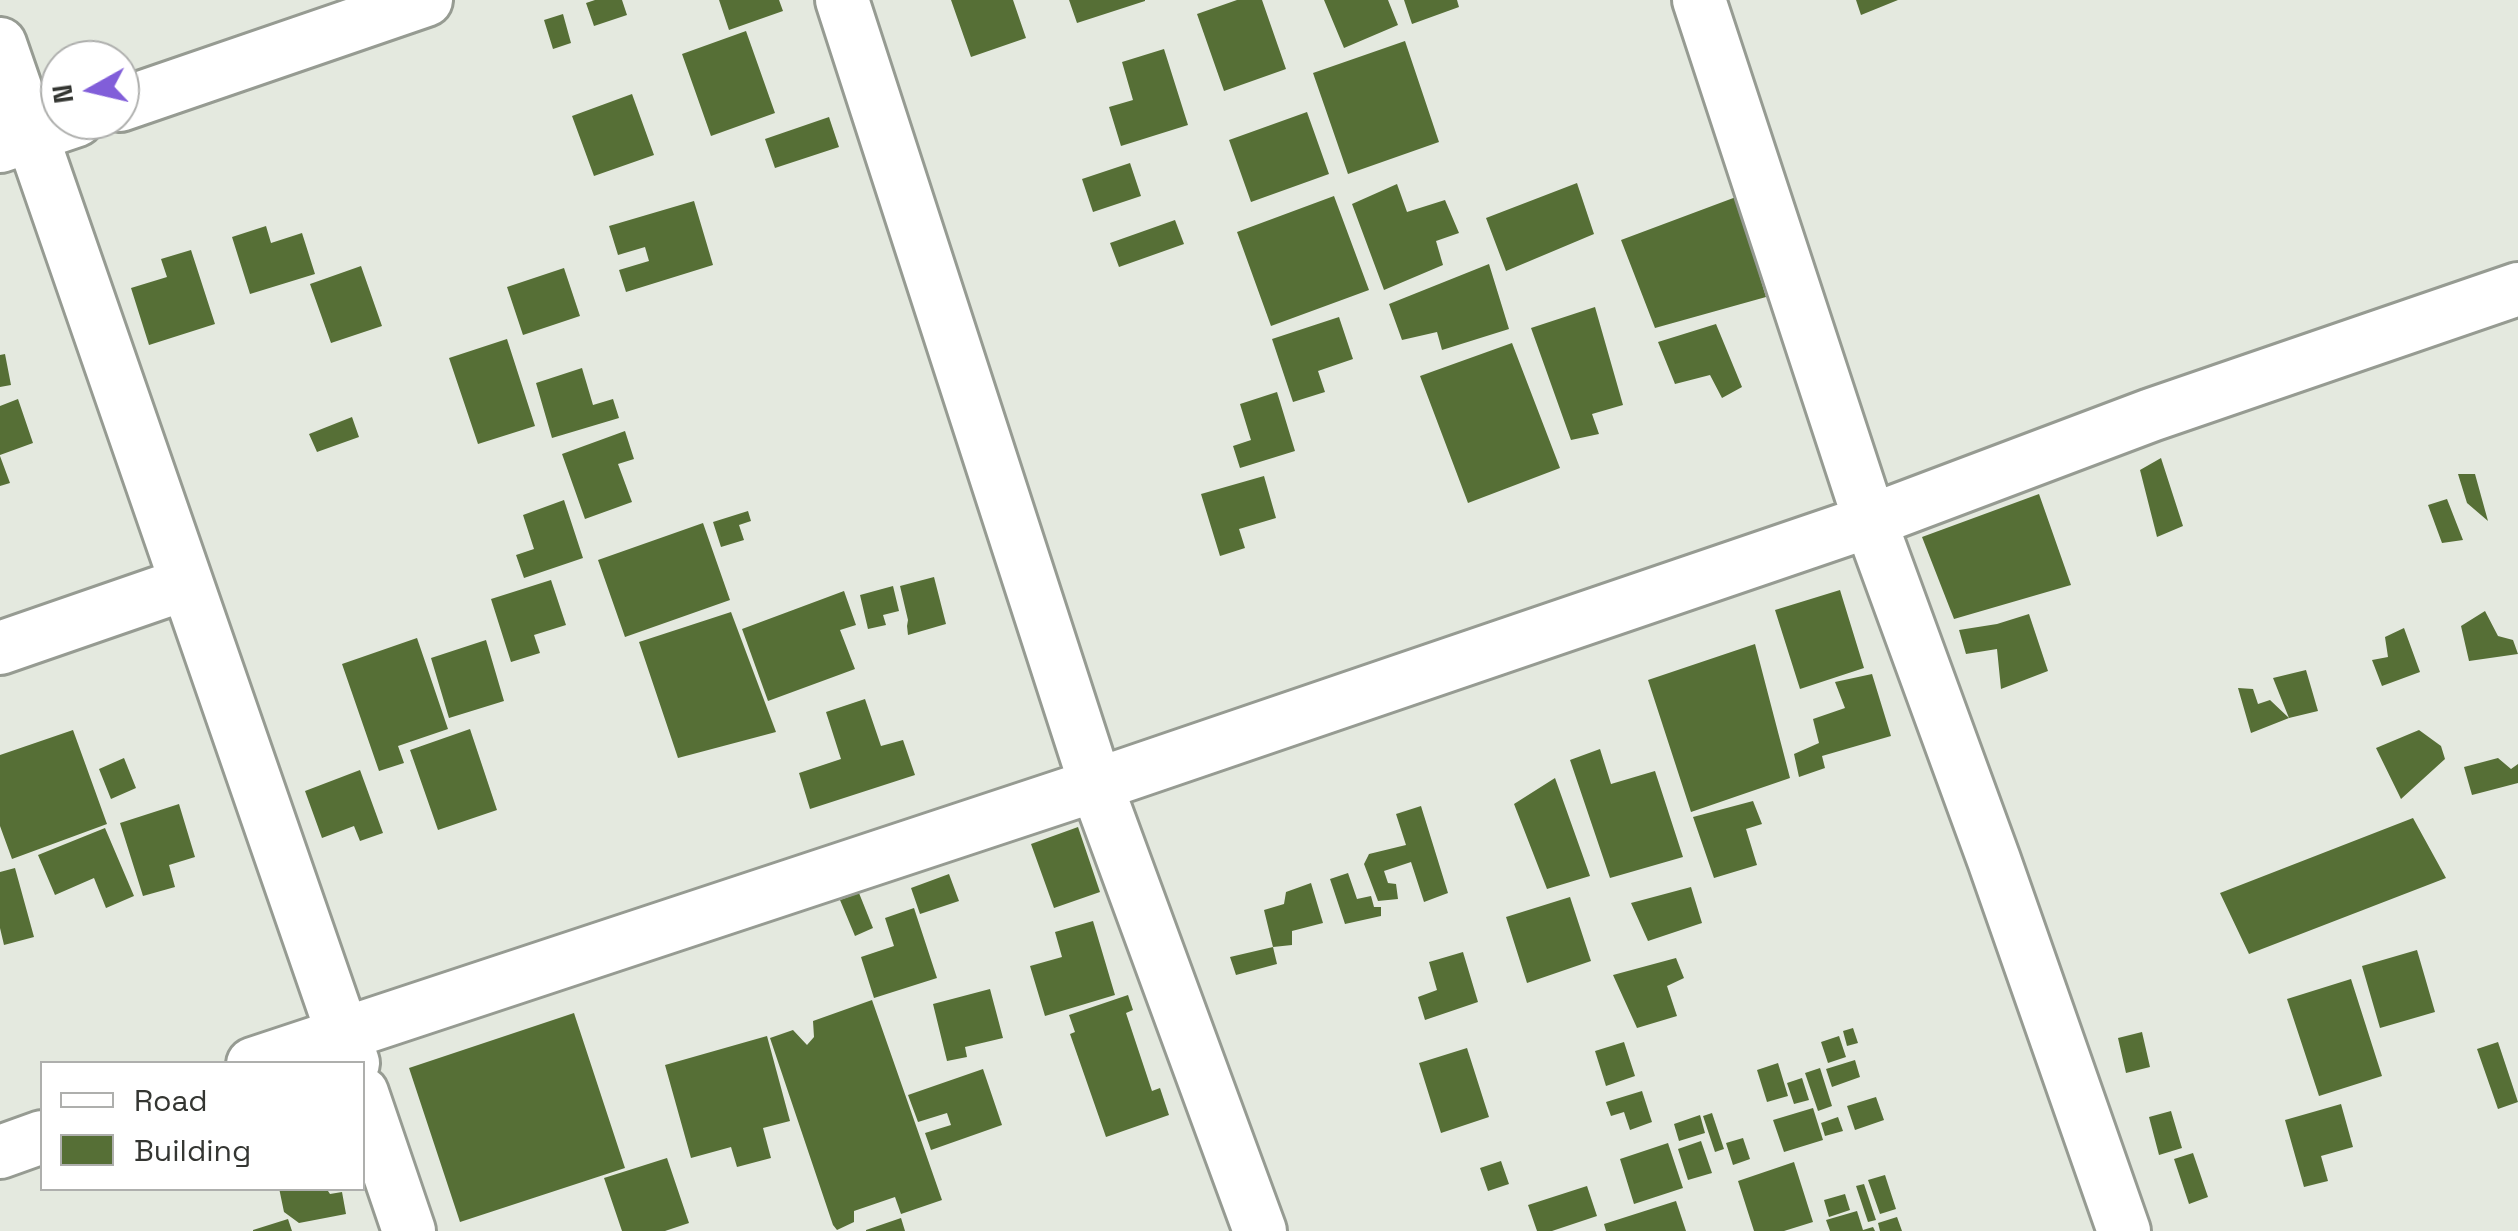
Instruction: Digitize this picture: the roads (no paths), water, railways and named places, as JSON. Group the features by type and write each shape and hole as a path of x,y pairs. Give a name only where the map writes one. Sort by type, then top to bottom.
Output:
{"street":[{"path":"140,98 426,0"},
{"path":"842,0 1096,785 1260,1231"},
{"path":"1699,0 1870,521 2124,1231"},
{"path":"0,44 36,134 185,584 348,1048"},
{"path":"271,1061 348,1048 1096,785 1870,521 2152,414 2518,289"},
{"path":"0,648 185,584"},
{"path":"365,1102 409,1231"},
{"path":"0,1152 40,1138"}]}
